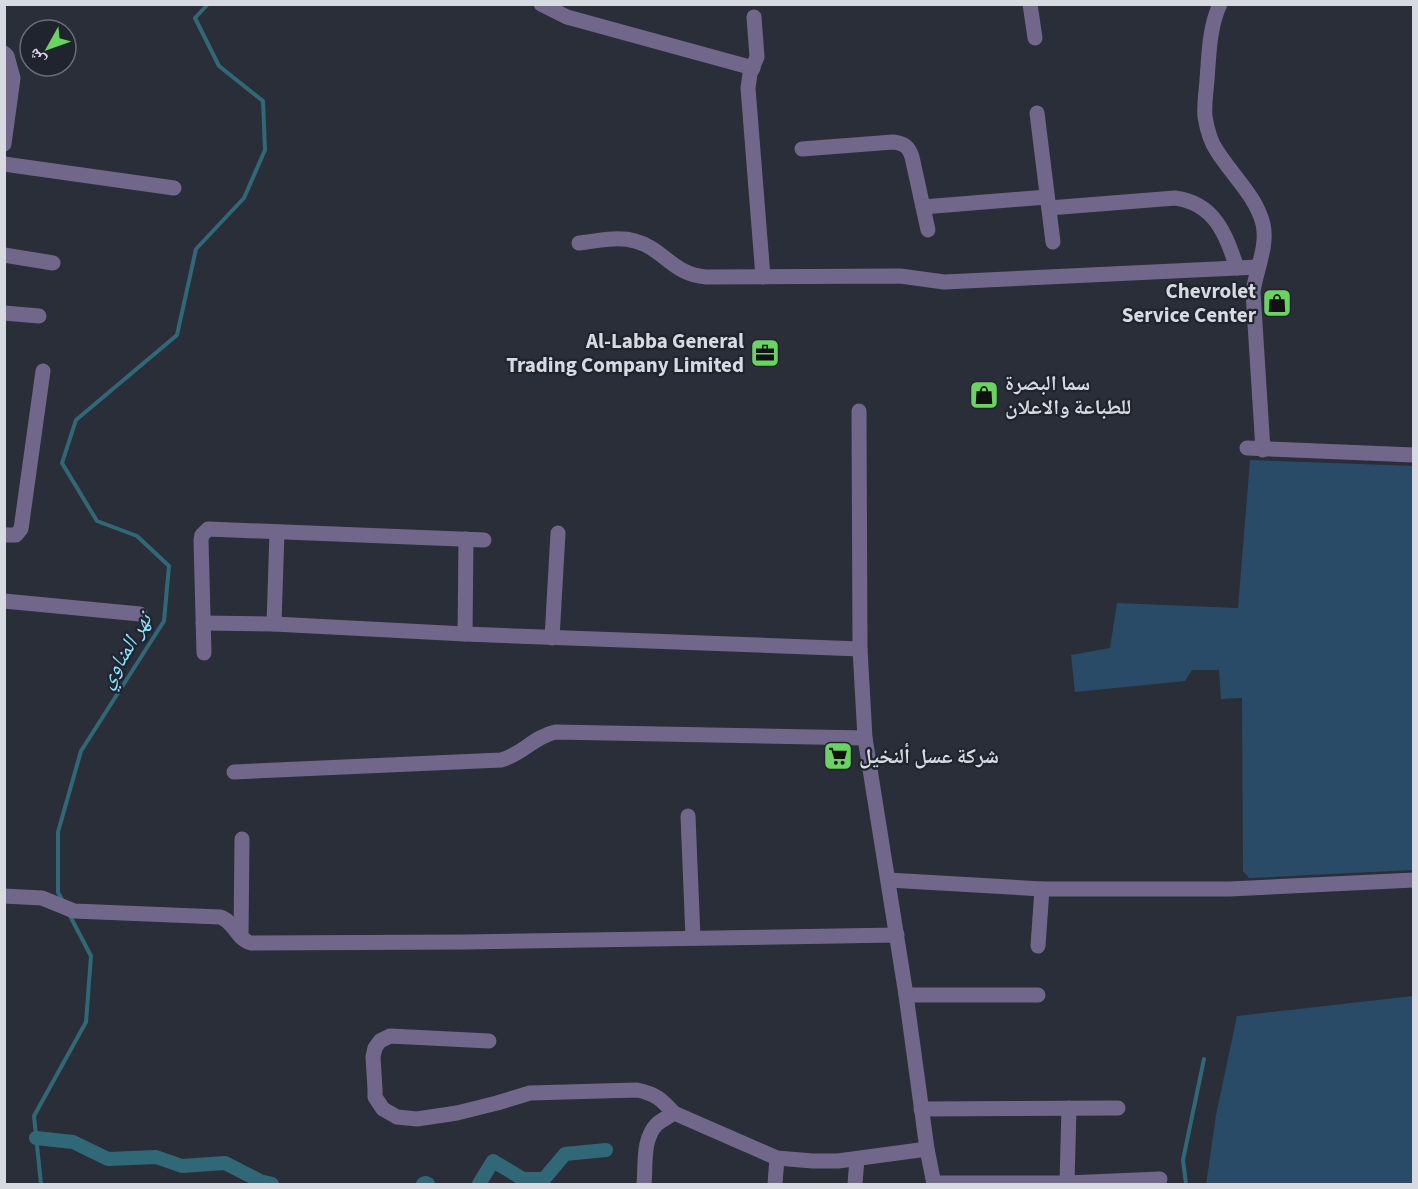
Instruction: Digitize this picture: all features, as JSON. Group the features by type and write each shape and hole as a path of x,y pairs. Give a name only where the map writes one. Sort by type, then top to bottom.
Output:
{"street":[{"path":"541,4 567,17 753,68"},
{"path":"1030,4 1035,38"},
{"path":"1220,4 1212,25 1209,42 1205,116 1208,133 1216,150 1253,200 1264,228 1264,243 1253,292 1263,450"},
{"path":"754,17 758,57 748,81 748,88 764,277"},
{"path":"4,53 7,56 13,78 4,144"},
{"path":"1037,113 1053,242"},
{"path":"802,149 893,142 906,145 912,157 928,230"},
{"path":"4,165 174,188"},
{"path":"923,207 1185,199 1202,207 1216,221 1227,238 1237,268"},
{"path":"579,243 626,239 636,241 645,244 677,268 691,275 706,277 900,276 944,282 1258,267"},
{"path":"4,255 53,263"},
{"path":"4,313 39,316"},
{"path":"4,535 16,535 21,530 43,370"},
{"path":"859,411 860,649 865,738 934,1184 1067,1183 1160,1179"},
{"path":"1247,448 1413,454"},
{"path":"204,653 201,540 202,535 208,529 484,540"},
{"path":"274,624 277,532"},
{"path":"552,638 558,533"},
{"path":"465,634 466,540"},
{"path":"4,602 140,614"},
{"path":"203,622 860,649"},
{"path":"234,772 501,760 517,754 542,736 555,732 865,738"},
{"path":"688,816 693,938"},
{"path":"241,937 242,839"},
{"path":"888,880 1042,889 1229,889 1413,880"},
{"path":"1038,946 1042,889"},
{"path":"4,896 42,898 74,911 219,917 229,921 244,941 251,943 897,935"},
{"path":"906,995 1038,995"},
{"path":"489,1041 390,1036 380,1041 375,1048 373,1057 375,1097 383,1109 397,1117 417,1119 457,1113 530,1092 637,1090 651,1093 663,1101 674,1113 777,1158 838,1161 927,1149"},
{"path":"1067,1183 1069,1108"},
{"path":"921,1109 1118,1108"},
{"path":"644,1185 647,1141 659,1122 674,1113"},
{"path":"775,1185 777,1158"},
{"path":"855,1185 857,1159"}],"building":[{"path":"1250,460 1413,466 1413,870 1249,878 1243,871 1242,698 1221,699 1219,670 1192,670 1185,681 1075,692 1071,655 1110,648 1117,603 1238,608"},
{"path":"1413,996 1413,1185 1206,1185 1216,1115 1237,1016"}],"waterway":[{"name":"نهر المناوي","path":"63,902 58,892 58,832 81,751 164,621 169,566 137,536 97,521 62,463 76,420 177,335 196,249 244,198 265,150 263,101 219,66 195,18 208,4"},
{"name":"نهر المناوي","path":"41,1184 34,1116 86,1022 91,956 69,914"},
{"path":"1186,1184 1183,1160 1204,1059"},
{"path":"36,1138 73,1142 108,1159 156,1157 182,1166 225,1163 260,1181 272,1184"},
{"path":"479,1184 493,1161 523,1179 544,1179 565,1154 606,1150"},
{"path":"423,1184 428,1184"}],"place":[{"name":"Chevrolet Service Center","path":"1277,303"},
{"name":"Al-Labba General Trading Company Limited","path":"765,353"},
{"name":"سما البصرة للطباعة والاعلان","path":"984,395"},
{"name":"شركة عسل ألنخيل","path":"838,756"}]}
